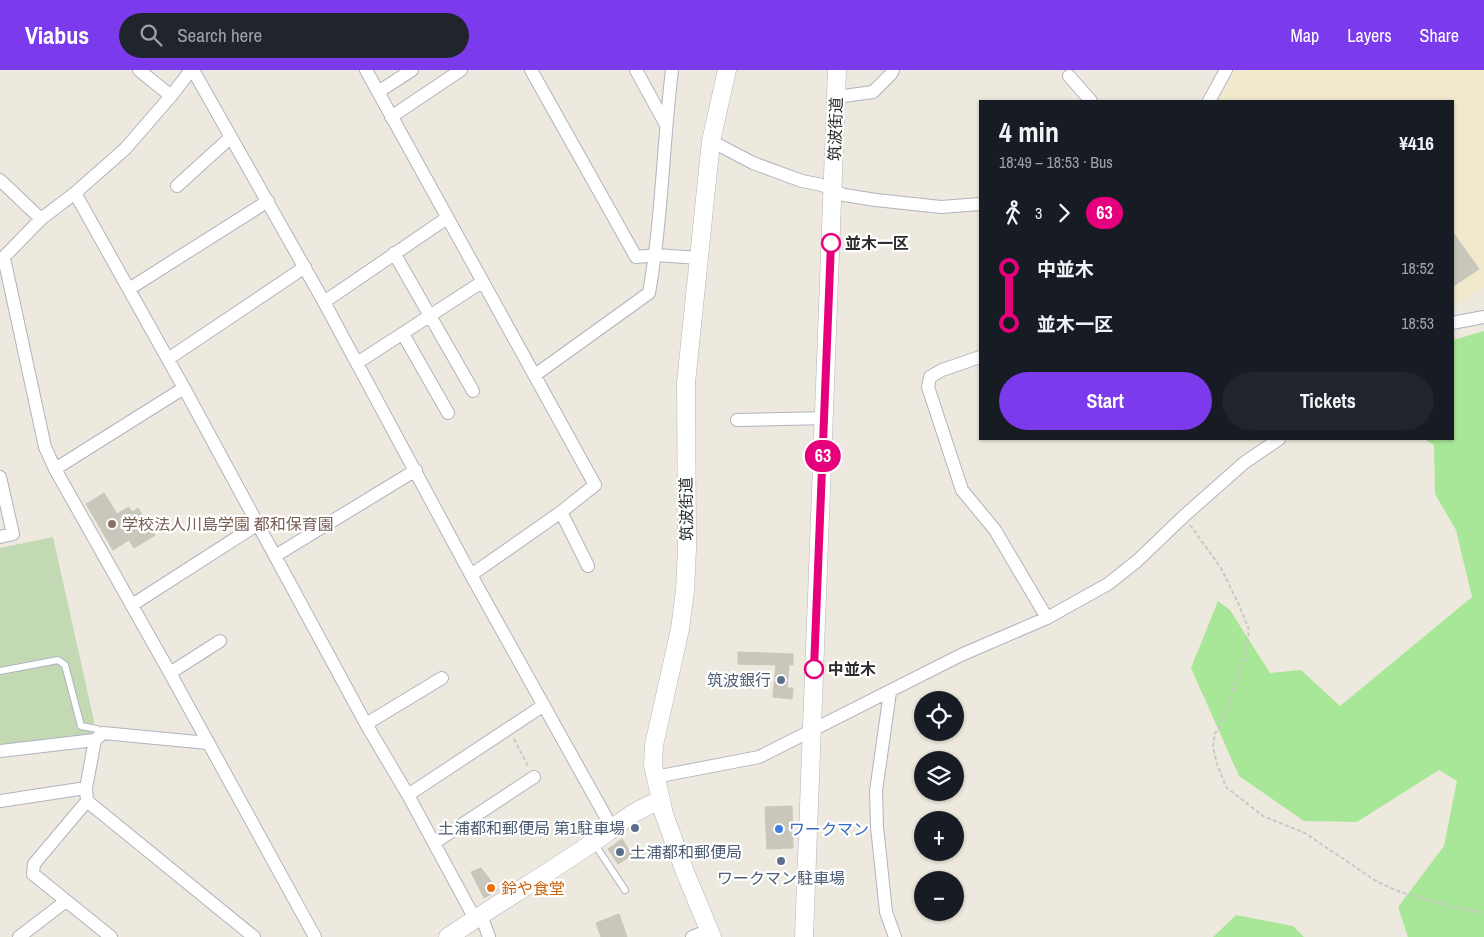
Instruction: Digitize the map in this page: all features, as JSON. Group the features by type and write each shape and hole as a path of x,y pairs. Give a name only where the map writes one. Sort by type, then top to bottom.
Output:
{"street":[{"path":"139,70 171,96"},
{"path":"315,937 44,447 2,260 41,218 75,193 125,149 192,70 305,266 471,575 612,828"},
{"path":"366,70 595,485 561,512 471,575"},
{"path":"378,92 412,70"},
{"path":"391,117 461,70"},
{"path":"531,70 636,257 656,255 699,258"},
{"path":"636,70 665,123"},
{"path":"535,375 649,293 656,255 665,123 672,70"},
{"name":"筑波街道","path":"711,933 685,872 660,801 653,765 654,744 680,629 685,591 687,548 685,489 686,383 711,142 727,70"},
{"name":"筑波街道","path":"804,937 837,70"},
{"path":"836,98 874,92 893,70"},
{"path":"1210,100 1226,70"},
{"path":"1069,76 1090,100"},
{"path":"177,186 232,137"},
{"path":"711,142 753,163 802,181 822,185 844,195 942,207 979,204"},
{"path":"0,180 41,218"},
{"path":"75,193 184,388 366,724 489,937"},
{"path":"129,289 268,201"},
{"path":"324,302 447,218"},
{"path":"394,253 473,391"},
{"path":"168,359 305,266"},
{"path":"357,363 482,282"},
{"path":"1454,323 1484,317"},
{"path":"403,334 448,413"},
{"path":"979,356 936,373 930,377 928,387 962,490 995,530 1047,618"},
{"path":"55,469 184,388"},
{"path":"737,420 824,418"},
{"path":"655,777 759,757 961,655 1047,618 1108,584 1137,562 1184,516 1244,463 1278,440"},
{"path":"275,556 416,470"},
{"path":"0,477 13,534 0,537"},
{"path":"561,512 588,566"},
{"path":"132,605 258,524"},
{"path":"170,673 220,641"},
{"path":"366,724 442,678"},
{"path":"890,692 876,791 877,827 886,912 895,937"},
{"path":"408,795 544,705"},
{"path":"0,751 99,736 208,743"},
{"path":"99,736 86,788 87,801 34,864 33,874 111,937"},
{"path":"434,843 534,777"},
{"path":"0,801 86,788"},
{"path":"87,801 254,937"},
{"path":"448,937 593,842 643,806 660,801"},
{"path":"19,937 66,901"},
{"path":"692,937 711,933"}],"lane":[{"path":"0,671 58,660 65,664 80,726 97,729 99,736"},
{"path":"593,842 625,890"}],"path":[{"path":"1184,516 1221,568 1249,630 1246,654 1218,730 1215,733 1213,747 1226,787 1263,816 1305,833 1376,881 1400,892 1484,913"},
{"path":"508,728 534,777"}],"shaded area":[{"path":"1236,70 1484,70 1484,287 1454,305 1454,100 1216,100 1230,75"}],"green space":[{"path":"1484,331 1484,937 1408,937 1398,907 1444,846 1457,781 1439,770 1357,822 1304,821 1239,776 1191,668 1218,601 1230,610 1270,673 1301,670 1340,706 1472,597 1456,530 1435,494 1434,445 1426,440 1454,440 1454,340"},
{"path":"53,537 94,721 92,738 0,747 0,548"},
{"path":"1236,915 1293,926 1304,937 1213,937"}],"building":[{"path":"1454,234 1479,269 1454,286"},
{"path":"104,493 117,514 129,507 132,512 138,508 155,535 134,548 129,540 113,550 86,504"},
{"path":"738,652 793,654 793,665 789,665 787,688 793,688 792,699 773,697 776,665 738,664"},
{"path":"792,806 793,848 767,849 765,807"},
{"path":"622,839 632,855 618,864 608,849"},
{"path":"481,868 498,890 484,898 471,872"},
{"path":"619,914 627,937 601,937 596,923"}],"bus line":[{"name":"63","path":"814,669 831,243"}],"place":[{"name":"並木一区","path":"831,243"},
{"name":"学校法人川島学園 都和保育園","path":"112,524"},
{"name":"中並木","path":"814,669"},
{"name":"筑波銀行","path":"781,680"},
{"name":"土浦都和郵便局 第1駐車場","path":"635,828"},
{"name":"ワークマン","path":"779,829"},
{"name":"土浦都和郵便局","path":"620,852"},
{"name":"ワークマン駐車場","path":"781,861"},
{"name":"鈴や食堂","path":"491,888"}]}
